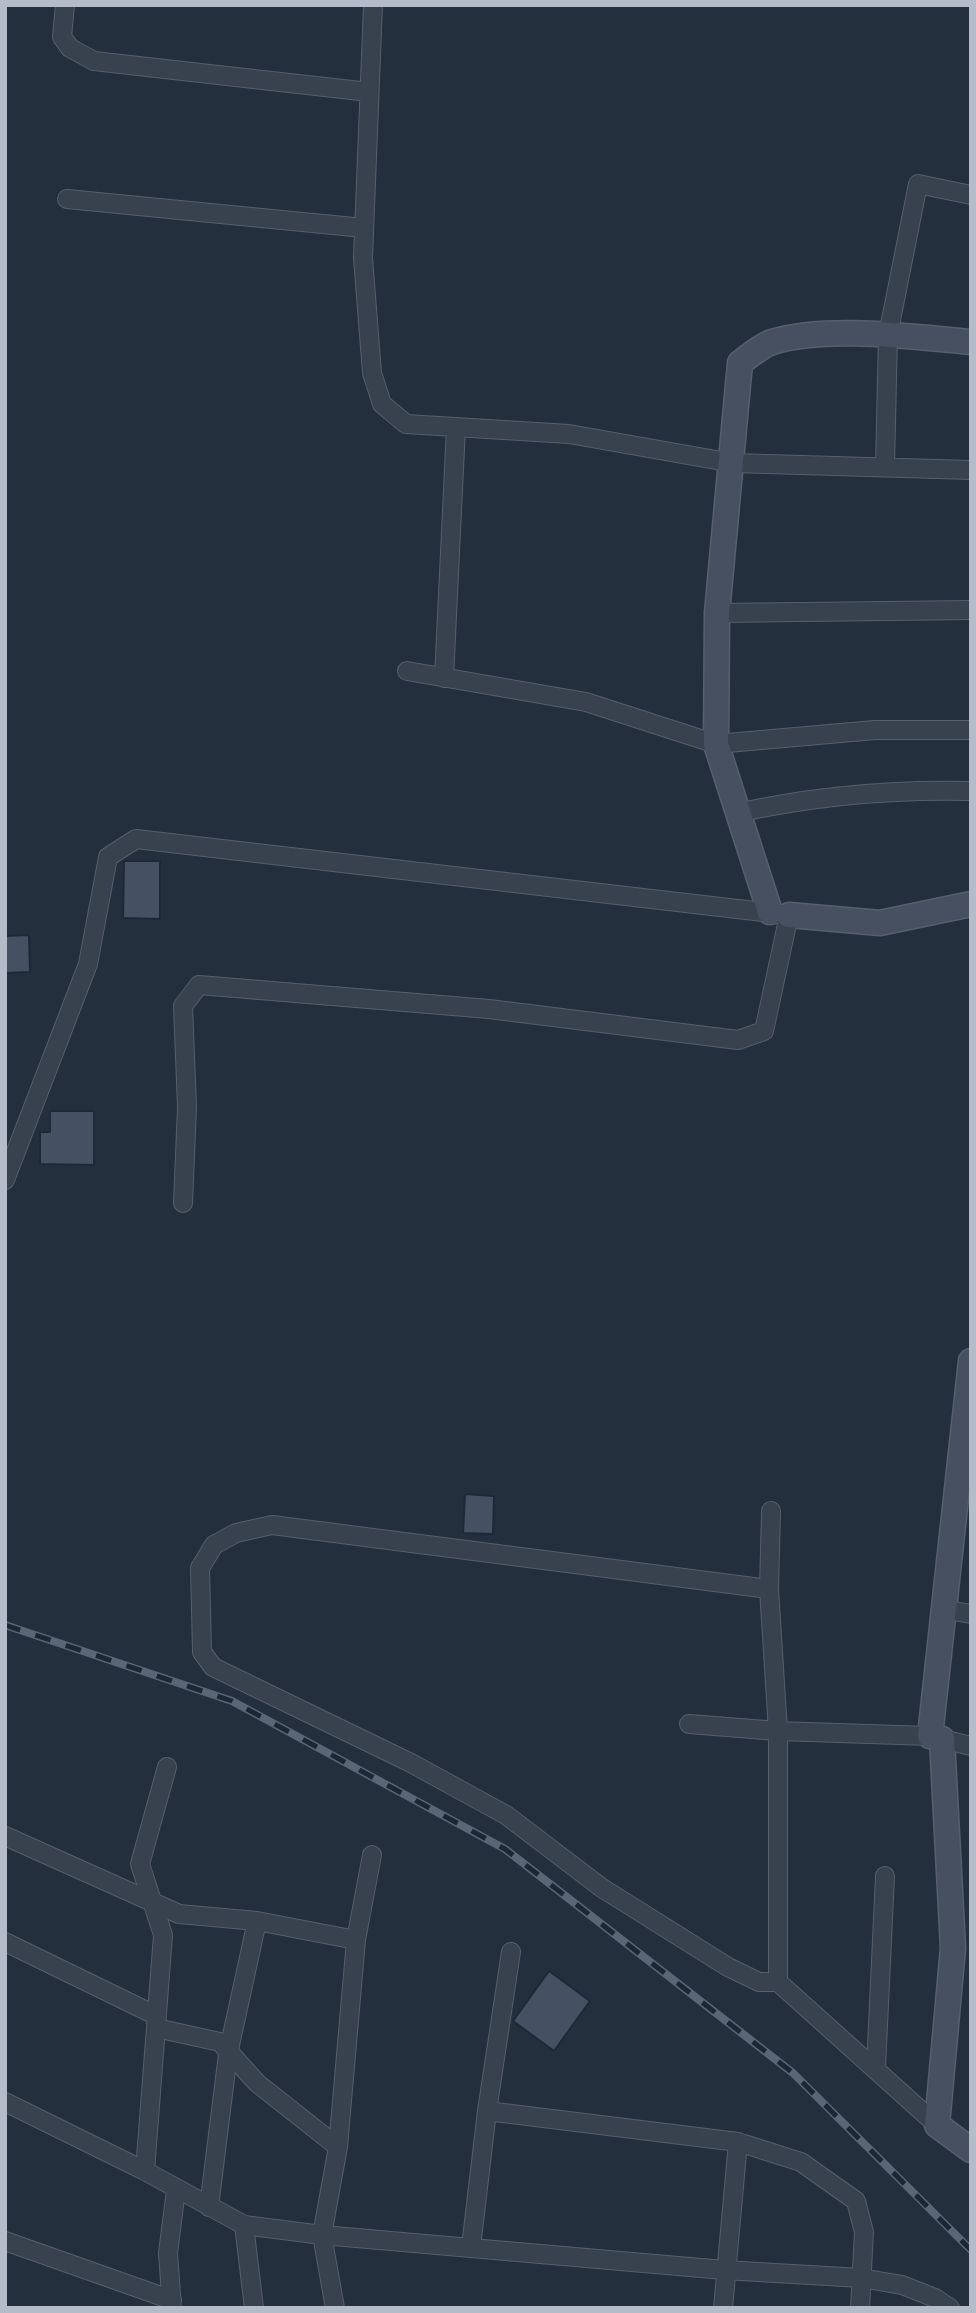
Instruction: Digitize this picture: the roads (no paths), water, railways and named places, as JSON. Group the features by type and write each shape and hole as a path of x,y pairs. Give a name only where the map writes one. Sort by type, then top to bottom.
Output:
{"street":[{"path":"65,5 62,37 70,48 94,61 369,92"},
{"path":"373,5 363,258 372,373 382,404 406,424 569,434 733,463 971,470"},
{"path":"886,466 888,335 918,184 971,195"},
{"path":"67,199 364,228"},
{"path":"183,1203 187,1107 183,1006 199,985 489,1010 738,1040 764,1031 779,914 737,813 716,744 718,613 740,363 770,342 823,335 888,335 971,342"},
{"path":"444,678 456,428"},
{"path":"718,613 971,610"},
{"path":"407,671 586,702 716,744 876,730 971,730"},
{"path":"737,813 801,799 917,790 971,791"},
{"path":"5,1180 88,964 108,857 136,839 779,914 880,923 971,904"},
{"path":"937,2125 953,1948 936,1738 942,1609 971,1362"},
{"path":"771,1511 768,1589 778,1731 778,1982"},
{"path":"768,1589 272,1525 236,1533 214,1545 200,1567 202,1652 213,1667 411,1763 494,1809 602,1888 728,1967 759,1982 778,1982 937,2125 971,2150"},
{"path":"942,1609 971,1614"},
{"path":"689,1724 936,1738 971,1746"},
{"path":"145,2171 163,1935 140,1864 167,1767"},
{"path":"5,1836 151,1899 179,1914 257,1921 356,1940"},
{"path":"335,2308 322,2235 338,2147 356,1940 372,1854"},
{"path":"876,2068 885,1876"},
{"path":"209,2207 228,2054 257,1921"},
{"path":"5,1942 156,2022 220,2042 228,2054 257,2083 338,2147"},
{"path":"471,2247 486,2111 511,1952"},
{"path":"5,2102 145,2171 244,2225 322,2235 724,2270 861,2278 902,2286 935,2298 950,2308"},
{"path":"486,2111 738,2142 802,2162 856,2201 864,2232 860,2308"},
{"path":"723,2308 724,2270 738,2142"},
{"path":"5,2241 172,2304 168,2253 176,2190"},
{"path":"244,2225 254,2308"}],"railway":[{"path":"5,1625 232,1701 505,1849 793,2073 971,2250"}]}
